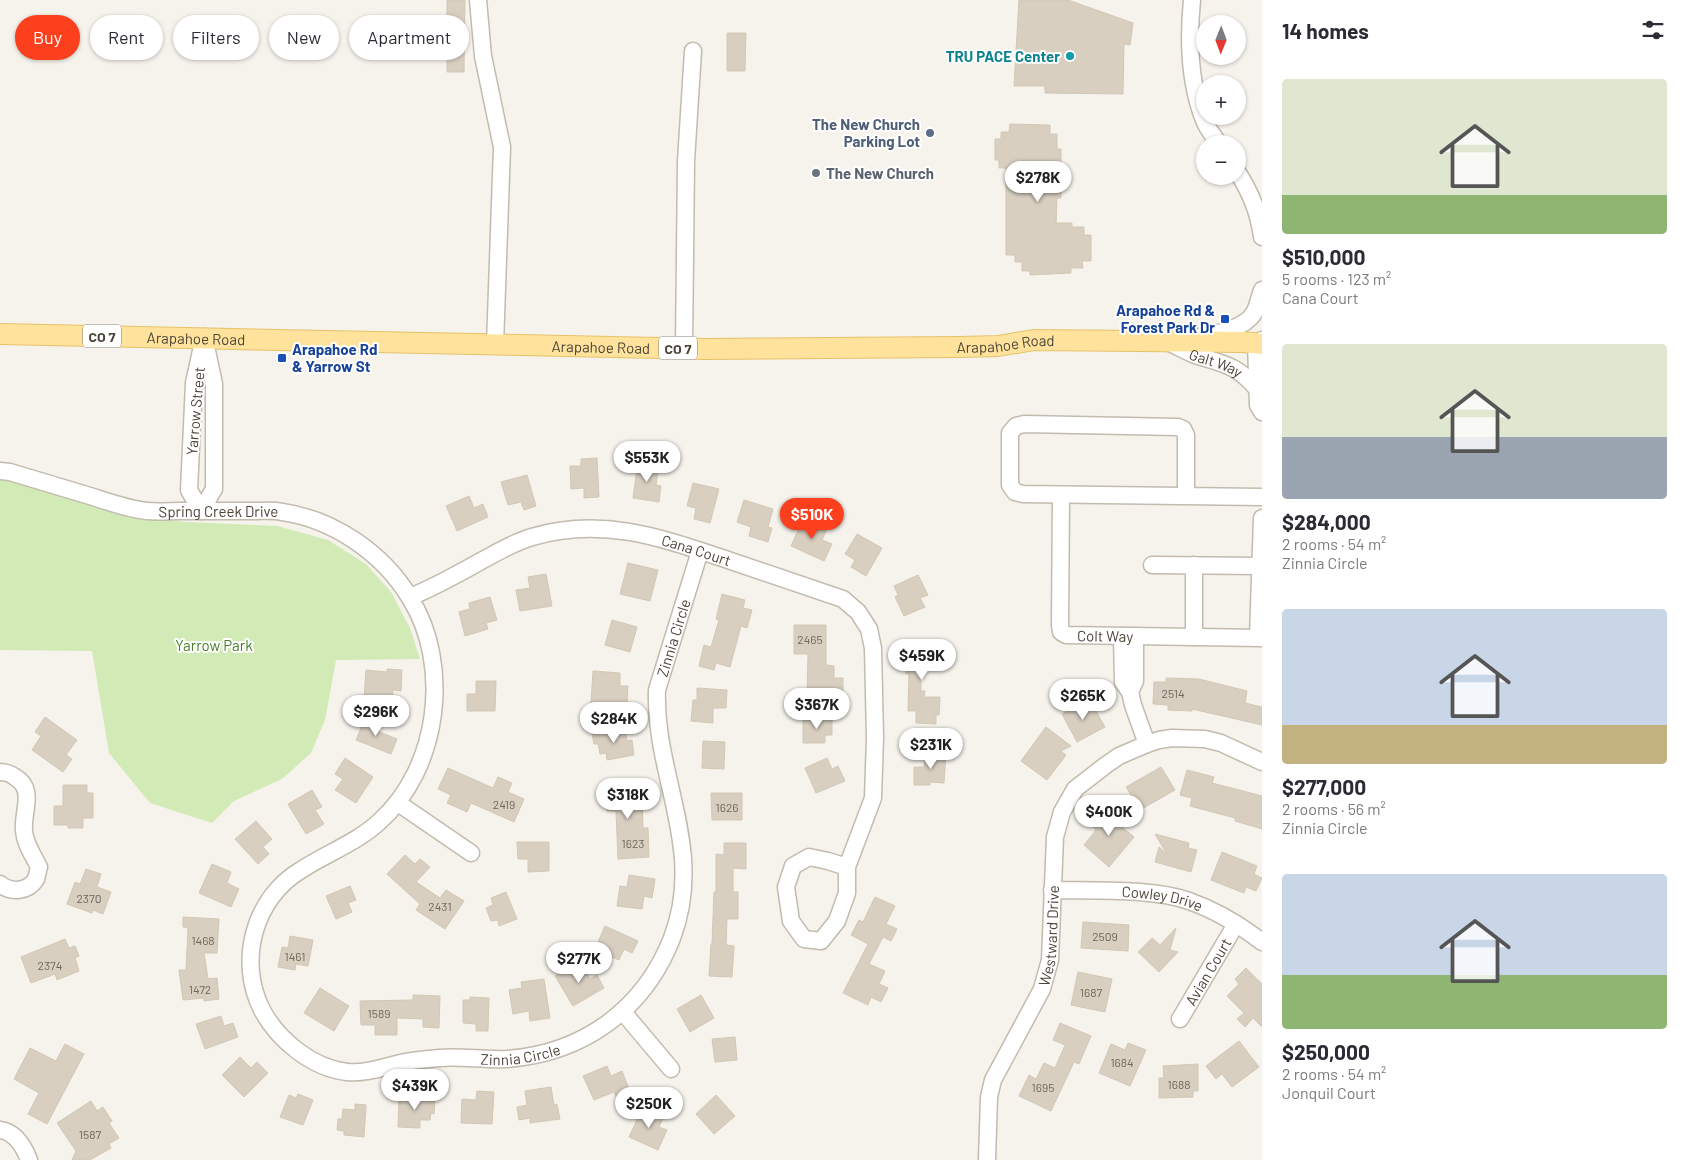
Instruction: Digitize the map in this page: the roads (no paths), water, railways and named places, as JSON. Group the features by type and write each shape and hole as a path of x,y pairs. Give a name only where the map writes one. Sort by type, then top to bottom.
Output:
{"main road":[{"name":"Arapahoe Road","path":"0,334 684,348 961,347 998,346 1034,340 1260,343"}],"street":[{"path":"478,0 483,56 502,147 494,345"},
{"path":"1192,0 1189,30 1191,68 1199,104 1205,122 1213,135"},
{"path":"684,348 686,161 692,51"},
{"path":"1246,185 1260,219 1262,237"},
{"path":"1168,342 1201,337 1239,325 1253,315 1258,306 1262,290"},
{"name":"Yarrow Street","path":"204,338 214,384 214,489 201,511 189,490 194,383 204,338"},
{"name":"Galt Way","path":"1168,342 1197,355 1232,367 1248,379 1258,390"},
{"name":"Galt Way","path":"1260,343 1258,405 1262,412"},
{"path":"1186,495 1186,435 1183,429 1178,427 1024,424 1016,426 1010,433 1010,486 1015,492 1061,495 1262,497"},
{"name":"Spring Creek Drive","path":"0,471 10,472 120,506 148,511 280,511 314,519 345,534 366,549 395,576 410,597"},
{"name":"Colt Way","path":"1061,495 1061,632 1066,635 1260,637"},
{"path":"1260,637 1262,518"},
{"name":"Cana Court","path":"410,597 433,588 509,546 532,537 560,530 599,528 637,532 843,599 858,612 868,629 873,648 875,738 873,798 847,867"},
{"name":"Zinnia Circle","path":"410,597 420,616 428,640 434,677 434,705 428,740 416,773 398,803 380,821 354,842 300,870 288,879 273,895 261,914 252,941 250,956 251,978 260,1006 268,1019 292,1047 318,1063 346,1072 367,1071 406,1062 444,1058 502,1059 535,1056 567,1047 596,1032 623,1012 654,974 672,939 680,911 684,882 684,849 656,714 657,690 700,551"},
{"path":"1152,564 1260,566"},
{"path":"1194,565 1194,637"},
{"path":"1129,636 1135,681 1130,692 1146,744"},
{"name":"Westward Drive","path":"987,1160 989,1097 993,1080 1042,989 1050,960 1055,837 1062,812 1075,789 1119,756 1146,744 1172,738 1205,739 1221,743 1262,762"},
{"path":"0,772 7,772 18,778 25,788 27,794 24,830 26,842 39,867 36,879 27,888 18,891 6,888 0,884"},
{"path":"398,803 471,853"},
{"path":"809,858 847,867 847,893 837,921 822,941 804,939 791,922 786,886 793,866 809,858"},
{"name":"Cowley Drive","path":"1052,890 1153,893 1188,900 1221,914 1262,942"},
{"name":"Avian Court","path":"1180,1019 1236,924"},
{"path":"623,1012 672,1069"},
{"path":"0,1130 6,1131 23,1145 29,1160"}],"place":[{"name":"TRU PACE Center","path":"1070,56"},
{"name":"The New Church Parking Lot","path":"930,133"},
{"name":"The New Church","path":"816,173"},
{"name":"Arapahoe Rd & Forest Park Dr","path":"1225,319"},
{"name":"Arapahoe Rd & Yarrow St","path":"282,358"}],"park label":[{"name":"Yarrow Park","path":"214,645"}]}
